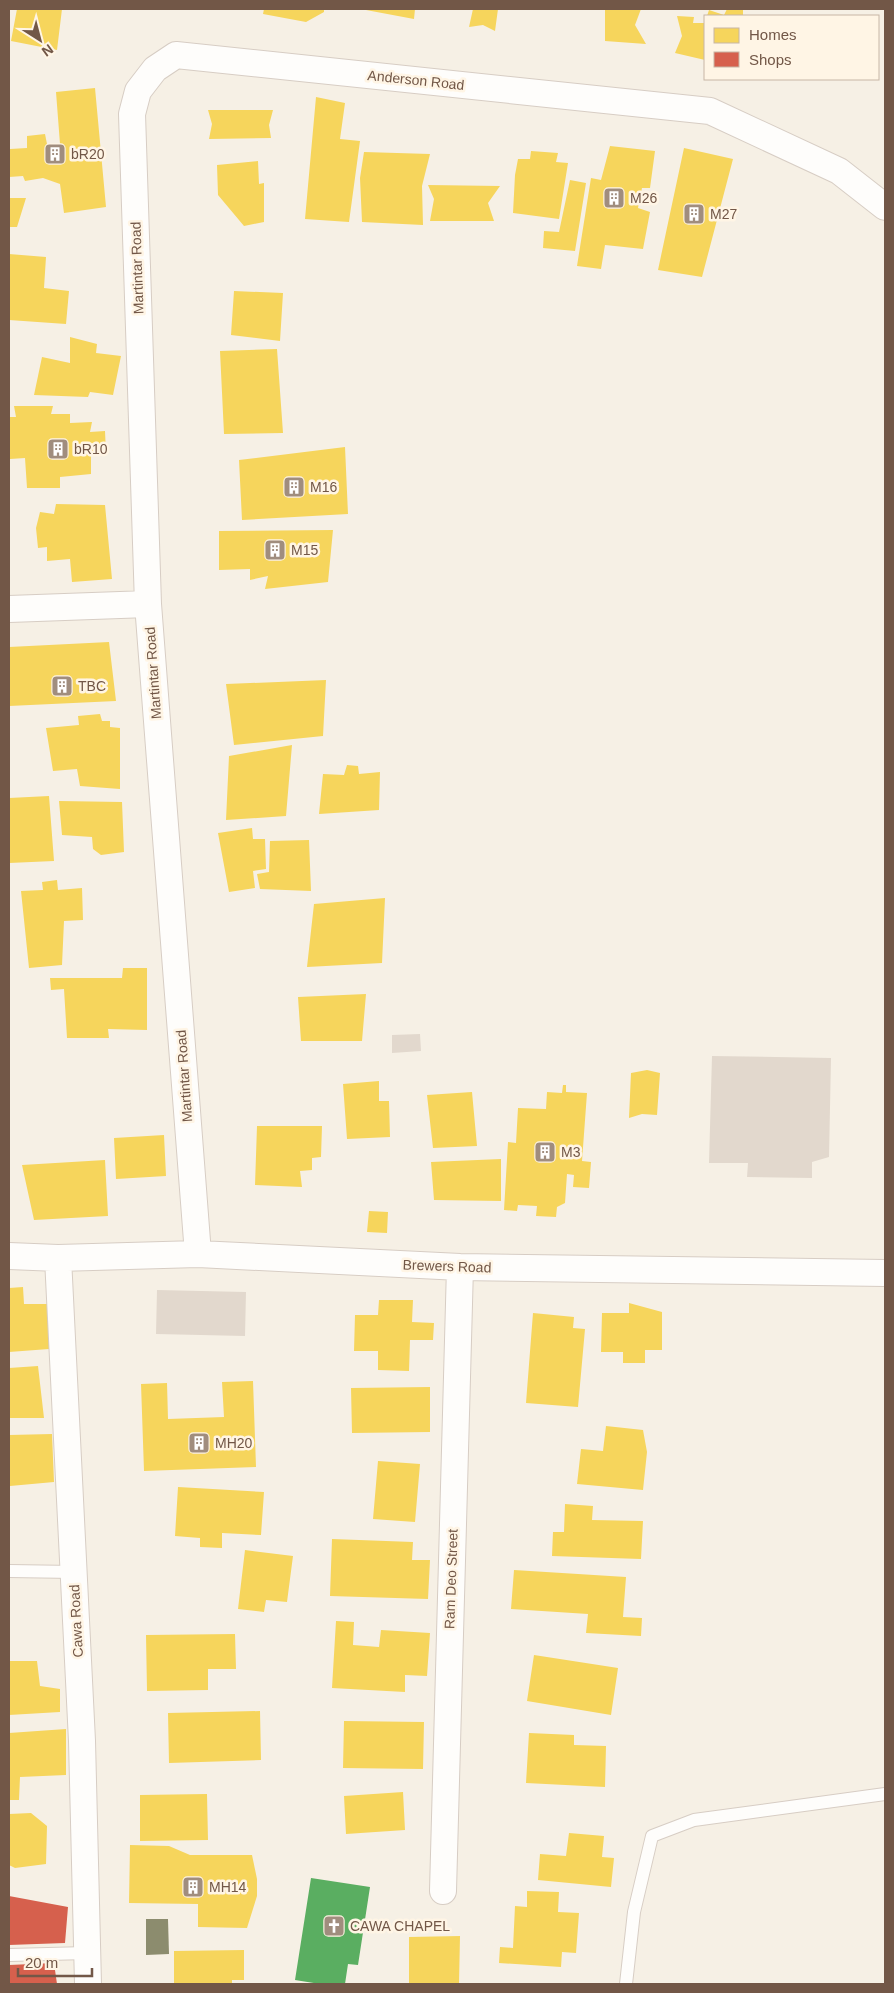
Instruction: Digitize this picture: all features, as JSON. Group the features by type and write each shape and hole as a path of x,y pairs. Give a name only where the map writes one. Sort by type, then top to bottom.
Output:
{"street":[{"name":"Anderson Road","path":"138,91 155,69 176,55 710,111 839,171 885,207"},
{"name":"Martintar Road","path":"138,91 132,114 148,604 198,1254"},
{"path":"9,609 148,604"},
{"name":"Brewers Road","path":"9,1256 58,1258 198,1254 460,1267 885,1273"},
{"name":"Cawa Road","path":"58,1258 82,1741 88,1984"},
{"name":"Ram Deo Street","path":"443,1891 460,1267"}],"lane":[{"path":"9,1571 74,1572"},
{"path":"626,1984 634,1912 652,1836 694,1820 885,1794"},
{"path":"9,1955 87,1953"}],"building: Homes":[{"path":"17,9 62,9 57,50 11,41"},
{"path":"264,9 324,9 324,12 306,22 263,14"},
{"path":"415,9 414,19 366,10"},
{"path":"473,9 498,9 495,31 483,25 469,27"},
{"path":"605,9 641,9 635,25 646,44 605,41"},
{"path":"727,9 743,9 743,15 724,15"},
{"path":"709,10 724,15 707,15"},
{"path":"677,16 694,17 693,23 704,23 704,60 675,53 682,36"},
{"name":"bR20","path":"95,88 106,207 64,213 60,184 43,178 25,181 23,176 9,177 10,149 27,148 27,136 45,134 47,144 60,144 56,92"},
{"path":"316,97 345,103 340,139 360,141 349,222 305,219"},
{"path":"208,110 273,110 269,125 271,138 209,139 212,124"},
{"name":"M26","path":"610,146 655,151 650,188 642,188 638,208 650,212 643,249 605,245 601,269 577,266 591,178 601,180"},
{"name":"M27","path":"684,148 733,159 702,277 658,270"},
{"path":"531,151 558,153 556,162 568,163 559,219 513,213 515,175 518,159 530,159"},
{"path":"364,152 430,154 422,186 423,225 362,222 360,178"},
{"path":"258,161 259,184 264,183 264,222 244,226 218,195 217,165"},
{"path":"570,180 586,183 575,251 543,248 544,231 559,232"},
{"path":"428,185 500,186 488,203 494,221 430,221 434,199"},
{"path":"9,198 26,198 17,227 9,227"},
{"path":"9,254 46,257 44,288 69,291 66,324 9,320"},
{"path":"234,291 283,293 280,341 231,335"},
{"path":"70,337 97,344 96,353 121,356 113,395 90,392 88,397 34,395 42,357 70,363"},
{"path":"277,349 283,433 224,434 220,351"},
{"name":"bR10","path":"14,406 53,406 51,414 70,414 70,423 92,422 90,432 105,431 106,453 91,455 91,474 60,477 60,488 27,488 25,458 10,459 9,417 16,417"},
{"name":"M16","path":"345,447 348,514 242,520 239,460"},
{"path":"56,504 105,505 112,579 72,582 70,559 47,561 47,547 38,548 36,528 40,512 54,514"},
{"name":"M15","path":"333,530 328,582 265,589 268,576 250,580 250,569 219,570 219,531"},
{"name":"TBC","path":"109,642 116,701 9,706 9,647"},
{"path":"326,680 323,736 234,745 226,684"},
{"path":"100,714 102,721 110,721 110,727 120,728 120,789 80,786 77,769 53,771 46,728 79,725 78,716"},
{"path":"292,745 286,816 226,820 229,756"},
{"path":"347,765 358,766 359,774 380,772 379,810 319,814 323,774 344,775"},
{"path":"49,796 54,861 9,863 9,798"},
{"path":"59,801 122,802 124,852 101,855 93,849 92,837 62,835"},
{"path":"252,828 253,839 265,839 266,869 253,871 255,888 229,892 218,833"},
{"path":"309,840 311,891 260,889 257,874 269,872 270,841"},
{"path":"57,880 58,890 82,888 83,920 64,921 62,965 29,968 21,891 43,890 42,882"},
{"path":"385,898 382,963 307,967 314,904"},
{"path":"123,968 147,968 147,1030 108,1029 109,1038 67,1038 64,989 51,990 50,978 122,978"},
{"path":"366,994 362,1041 301,1041 298,997"},
{"path":"647,1070 660,1073 657,1115 642,1114 629,1118 631,1073"},
{"path":"379,1081 379,1101 389,1101 390,1137 347,1139 343,1084"},
{"name":"M3","path":"563,1085 566,1085 566,1092 587,1093 582,1161 591,1162 589,1188 573,1187 574,1175 567,1174 565,1203 557,1207 556,1217 536,1216 537,1206 518,1205 517,1211 504,1210 508,1142 516,1143 518,1108 546,1109 547,1092 562,1093"},
{"path":"472,1092 477,1146 433,1148 427,1095"},
{"path":"257,1126 322,1126 321,1157 312,1158 312,1170 300,1171 302,1187 255,1185"},
{"path":"164,1135 166,1176 116,1179 114,1138"},
{"path":"501,1159 501,1201 434,1200 431,1162"},
{"path":"105,1160 108,1216 34,1220 22,1165"},
{"path":"369,1211 388,1212 387,1233 367,1232"},
{"path":"23,1287 24,1304 48,1304 49,1349 9,1352 9,1288"},
{"path":"379,1300 413,1300 412,1322 434,1323 433,1340 410,1340 409,1371 378,1370 378,1351 354,1351 355,1315 378,1315"},
{"path":"629,1303 662,1312 662,1350 645,1350 645,1363 623,1363 623,1352 601,1352 602,1313 629,1313"},
{"path":"533,1313 574,1317 573,1328 585,1329 578,1407 526,1403"},
{"path":"38,1366 44,1418 9,1418 9,1368"},
{"name":"MH20","path":"253,1381 256,1467 144,1471 141,1384 167,1383 168,1419 224,1417 222,1382"},
{"path":"430,1387 430,1432 352,1433 351,1388"},
{"path":"606,1426 643,1430 647,1452 643,1490 577,1484 581,1449 603,1451"},
{"path":"52,1434 54,1482 10,1486 9,1435"},
{"path":"378,1461 420,1464 415,1522 373,1519"},
{"path":"178,1487 264,1492 261,1535 222,1533 222,1548 200,1547 200,1538 175,1536"},
{"path":"565,1504 593,1506 592,1520 643,1521 641,1559 552,1556 553,1532 564,1532"},
{"path":"332,1539 413,1542 412,1560 430,1560 428,1599 330,1596"},
{"path":"245,1550 293,1556 287,1602 266,1600 264,1612 238,1609"},
{"path":"514,1570 626,1577 623,1617 642,1618 641,1636 586,1633 588,1614 511,1609"},
{"path":"336,1621 354,1622 353,1645 379,1647 381,1630 430,1633 427,1676 405,1675 405,1692 332,1688"},
{"path":"235,1634 236,1669 208,1669 208,1690 147,1691 146,1635"},
{"path":"534,1655 618,1668 611,1715 527,1701"},
{"path":"9,1661 37,1661 40,1686 60,1689 60,1712 9,1715"},
{"path":"260,1711 261,1760 169,1763 168,1713"},
{"path":"344,1721 424,1722 423,1769 343,1768"},
{"path":"66,1729 66,1775 20,1777 19,1800 9,1800 9,1733"},
{"path":"529,1733 574,1735 574,1745 606,1746 605,1787 526,1783"},
{"path":"403,1792 405,1830 346,1834 344,1796"},
{"path":"207,1794 208,1840 140,1841 140,1795"},
{"path":"31,1813 47,1826 46,1864 15,1868 9,1865 9,1814"},
{"path":"569,1833 604,1836 602,1857 614,1858 611,1887 538,1880 540,1854 566,1856"},
{"name":"MH14","path":"130,1845 169,1846 190,1855 252,1855 257,1879 257,1896 247,1928 198,1927 198,1904 129,1903"},
{"path":"527,1891 559,1892 558,1912 579,1913 576,1953 562,1952 561,1967 499,1963 500,1947 513,1948 515,1906 527,1907"},
{"path":"460,1936 459,1984 409,1984 409,1937"},
{"path":"244,1950 244,1980 232,1980 232,1984 174,1984 174,1951"}],"building: Shops":[{"path":"9,1896 68,1907 65,1943 9,1945"},
{"path":"54,1963 57,1984 9,1984 9,1965"}],"building: Public":[{"name":"CAWA CHAPEL","path":"311,1878 370,1887 358,1965 348,1964 345,1984 320,1984 295,1980"}],"building: Industry":[{"path":"146,1919 168,1919 169,1954 146,1955"}],"building: Other":[{"path":"420,1034 421,1051 392,1053 392,1035"},
{"path":"712,1056 831,1058 829,1157 812,1162 812,1178 747,1177 748,1163 709,1163"},
{"path":"157,1290 246,1292 245,1336 156,1334"}],"place":[{"name":"bR20","path":"55,154"},
{"name":"M26","path":"614,198"},
{"name":"M27","path":"694,214"},
{"name":"bR10","path":"58,449"},
{"name":"M16","path":"294,487"},
{"name":"M15","path":"275,550"},
{"name":"TBC","path":"62,686"},
{"name":"M3","path":"545,1152"},
{"name":"MH20","path":"199,1443"},
{"name":"MH14","path":"193,1887"},
{"name":"CAWA CHAPEL","path":"334,1926"}]}
